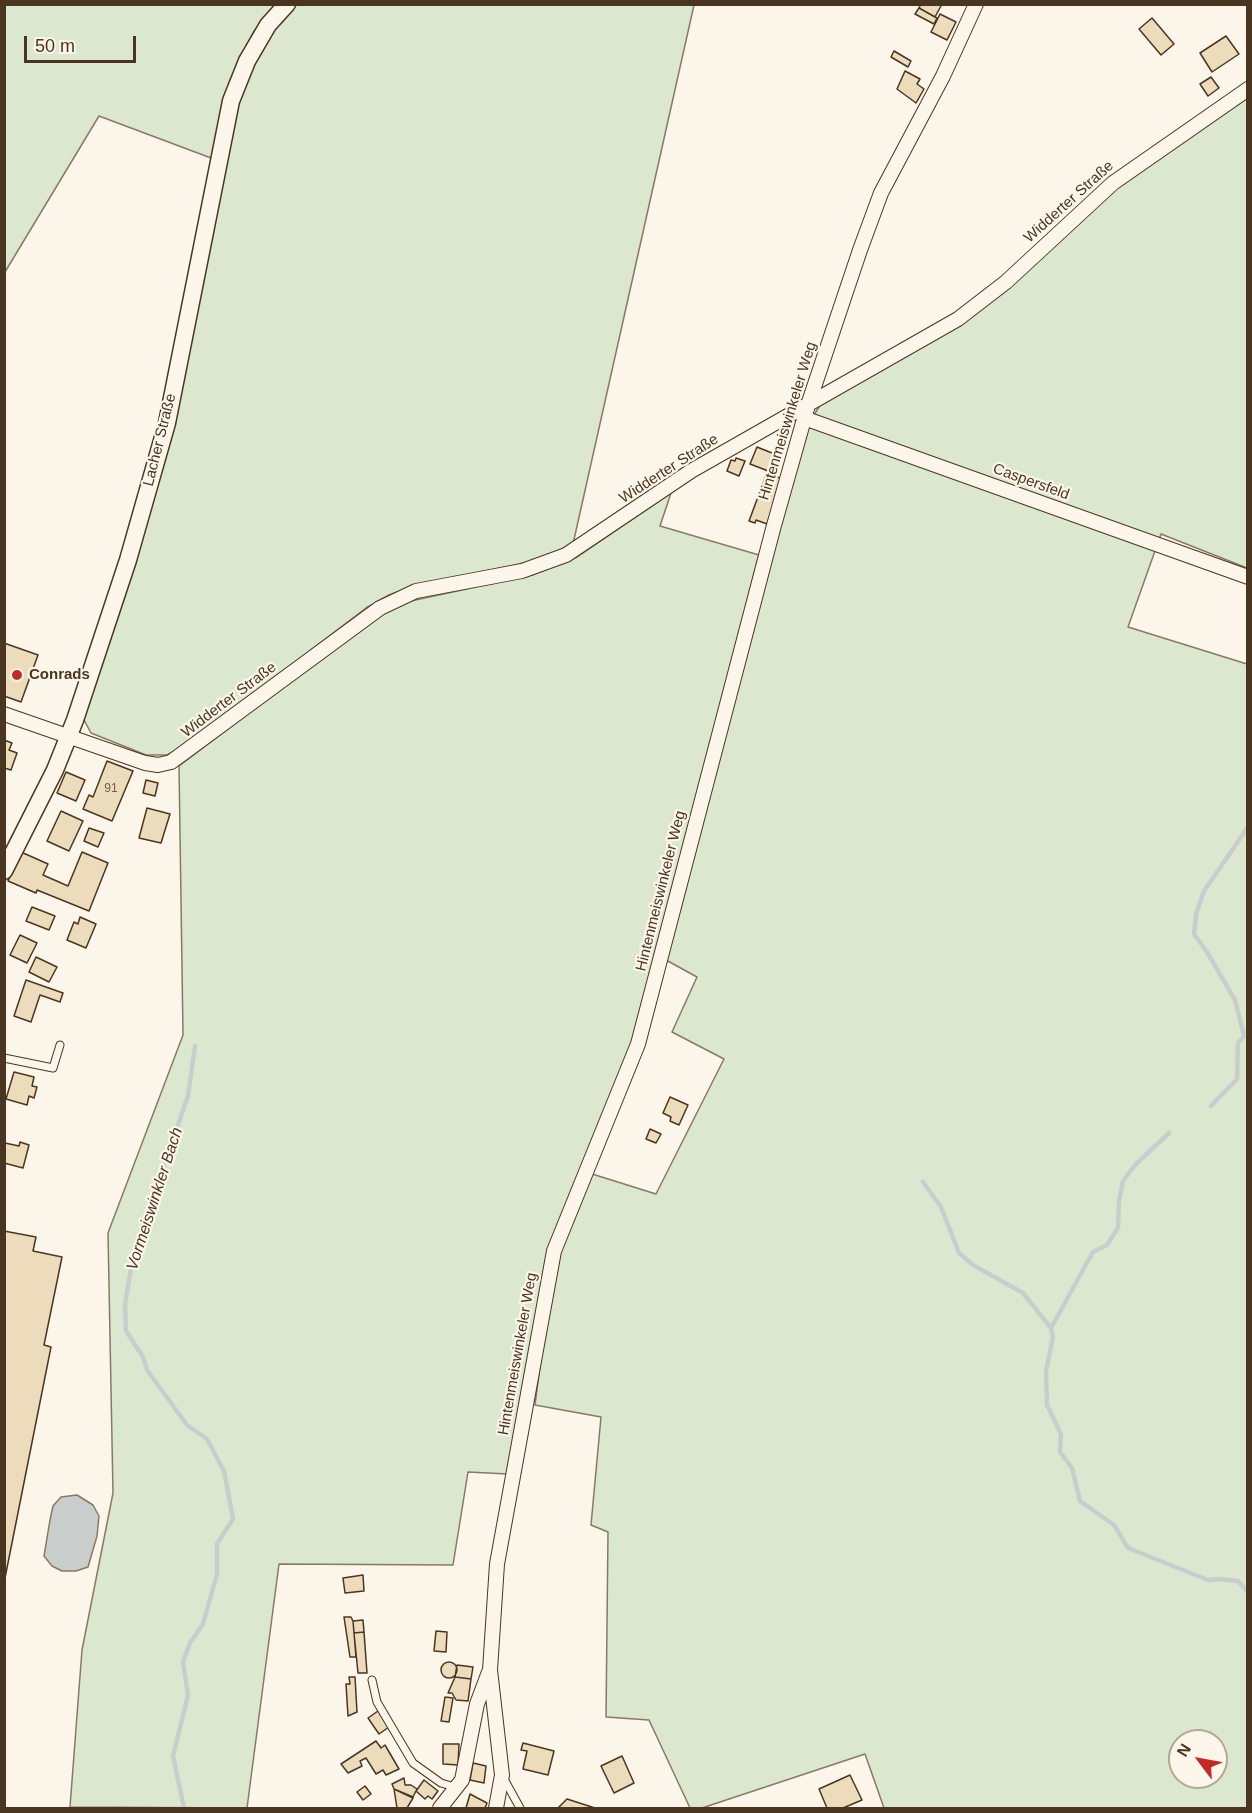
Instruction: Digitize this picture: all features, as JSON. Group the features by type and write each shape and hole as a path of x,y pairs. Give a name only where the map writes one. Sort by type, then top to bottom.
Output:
{"street":[{"name":"Lacher Straße","path":"4,871 40,804 69,735 128,560 167,423 231,101 247,61 268,25 287,4"},
{"name":"Hintenmeiswinkeler Weg","path":"496,1809 502,1775 490,1670 499,1545 554,1251 628,1071 642,1029 740,649 806,412 881,193 943,76 976,4"},
{"name":"Widderter Straße","path":"4,714 145,763 158,765 171,762 380,608 417,591 522,571 566,555 691,471 806,412 970,311 1006,282 1113,183 1248,89"},
{"name":"Caspersfeld","path":"806,412 1248,578"},
{"path":"440,1809 464,1774 477,1704 490,1670"}],"lane":[{"path":"4,1058 53,1068 60,1045"},
{"path":"372,1680 377,1702 413,1763 441,1783 455,1787"},
{"path":"502,1775 520,1809"}],"green space":[{"path":"294,4 694,5 573,544 543,559 413,586 389,595 366,608 190,742 167,755 146,755 91,733 83,718 131,564 235,111 255,58 281,18"},
{"path":"5,5 278,5 254,31 230,80 211,158 99,116 5,272"},
{"path":"1247,95 1247,568 1161,534 1128,627 1247,664 1247,1808 884,1808 865,1754 702,1808 690,1808 649,1720 606,1717 608,1532 591,1525 601,1417 535,1405 551,1282 563,1239 589,1173 656,1194 724,1059 672,1032 697,977 666,960 762,586 810,422 820,405 976,313 1099,200"},
{"path":"671,493 660,526 759,555 626,1068 552,1239 544,1269 523,1404 508,1474 468,1472 453,1565 279,1564 247,1808 70,1807 82,1650 113,1493 108,1233 183,1035 179,766 380,614 406,602 532,575 577,557"}],"shaded area":[{"path":"77,1495 93,1505 99,1516 97,1536 88,1567 76,1571 62,1571 52,1566 44,1556 50,1520 53,1506 61,1497"}],"building":[{"path":"921,4 942,4 935,17 919,8"},
{"path":"919,8 937,18 934,24 915,14"},
{"path":"940,14 956,22 947,40 931,32"},
{"path":"1152,18 1174,44 1161,55 1139,29"},
{"path":"1226,36 1239,54 1212,72 1200,53"},
{"path":"894,51 911,61 908,67 891,57"},
{"path":"905,71 920,79 917,84 924,89 916,103 897,89"},
{"path":"1211,77 1219,88 1208,96 1200,84"},
{"path":"757,447 782,457 776,474 750,464"},
{"path":"736,458 745,461 739,476 727,471 731,460 735,461"},
{"path":"768,470 782,480 767,524 756,520 755,523 749,521"},
{"name":"Conrads","path":"4,643 38,655 21,702 4,696"},
{"path":"4,740 12,743 9,750 17,753 11,770 4,768"},
{"path":"107,761 133,771 112,821 83,809 89,795 93,797"},
{"path":"66,772 85,780 76,801 57,793"},
{"path":"146,780 158,783 155,796 143,793"},
{"path":"147,808 170,814 161,843 139,838"},
{"path":"61,811 83,821 69,851 47,841"},
{"path":"89,828 104,833 98,847 84,841"},
{"path":"21,852 48,864 43,875 68,886 82,852 108,863 89,911 8,881"},
{"path":"32,907 55,916 49,930 26,921"},
{"path":"80,917 96,924 86,948 67,940 74,922 78,924"},
{"path":"20,935 37,943 27,963 10,955"},
{"path":"36,957 57,967 49,982 29,972"},
{"path":"26,980 63,993 60,1002 40,995 31,1022 14,1016"},
{"path":"14,1072 34,1077 32,1086 37,1087 34,1098 29,1096 27,1105 6,1099"},
{"path":"670,1097 688,1105 679,1125 670,1121 671,1117 663,1113"},
{"path":"650,1129 661,1134 656,1143 646,1139"},
{"path":"20,1142 29,1145 23,1168 4,1163 5,1143 19,1146"},
{"path":"4,1231 36,1237 33,1251 62,1257 44,1345 51,1347 5,1578"},
{"path":"363,1575 364,1591 345,1593 343,1578"},
{"path":"344,1617 351,1617 353,1621 356,1657 350,1657"},
{"path":"363,1620 364,1632 354,1633 353,1621"},
{"path":"436,1631 447,1632 446,1652 434,1651"},
{"path":"364,1632 367,1673 358,1673 354,1633"},
{"path":"449,1662 457,1670 449,1678 441,1670"},
{"path":"457,1665 473,1667 471,1679 455,1677"},
{"path":"349,1677 355,1677 357,1712 348,1716 346,1684 350,1684"},
{"path":"455,1677 471,1679 468,1701 456,1700 452,1693 448,1693"},
{"path":"445,1697 453,1698 449,1722 441,1721"},
{"path":"378,1711 389,1727 379,1734 368,1718"},
{"path":"376,1741 381,1748 385,1745 399,1769 386,1775 383,1770 376,1774 366,1758 360,1761 362,1766 348,1773 341,1764"},
{"path":"523,1743 554,1751 548,1775 523,1769 527,1751 521,1750"},
{"path":"443,1744 459,1744 458,1765 443,1764"},
{"path":"622,1756 634,1783 614,1793 601,1766"},
{"path":"473,1763 486,1766 484,1783 470,1780"},
{"path":"850,1775 862,1800 843,1808 827,1808 819,1789"},
{"path":"404,1778 405,1785 411,1785 417,1789 413,1797 394,1789 392,1784"},
{"path":"424,1780 438,1791 432,1799 428,1796 425,1799 416,1791"},
{"path":"365,1786 371,1794 363,1800 357,1792"},
{"path":"394,1789 413,1798 407,1808 397,1808"},
{"path":"470,1794 487,1803 485,1808 466,1808"},
{"path":"567,1799 595,1808 558,1808"}],"waterway":[{"path":"1211,1106 1237,1079 1238,1043 1244,1036 1235,1000 1194,934 1196,914 1204,891 1248,827"},
{"name":"Vormeiswinkler Bach","path":"184,1808 173,1756 188,1695 183,1662 190,1643 203,1624 217,1574 217,1544 233,1519 224,1471 207,1439 187,1425 147,1370 143,1357 126,1331 125,1304 134,1252 149,1224 156,1188 188,1096 195,1046"},
{"path":"1169,1133 1135,1165 1123,1181 1119,1201 1118,1228 1107,1245 1093,1252 1051,1328 1053,1337 1046,1371 1047,1405 1061,1434 1060,1452 1072,1468 1080,1501 1114,1525 1128,1548 1208,1580 1238,1581 1248,1592"},
{"path":"923,1182 941,1207 959,1253 973,1265 1023,1293 1051,1328"}],"place":[{"name":"Conrads","path":"17,675"}]}
